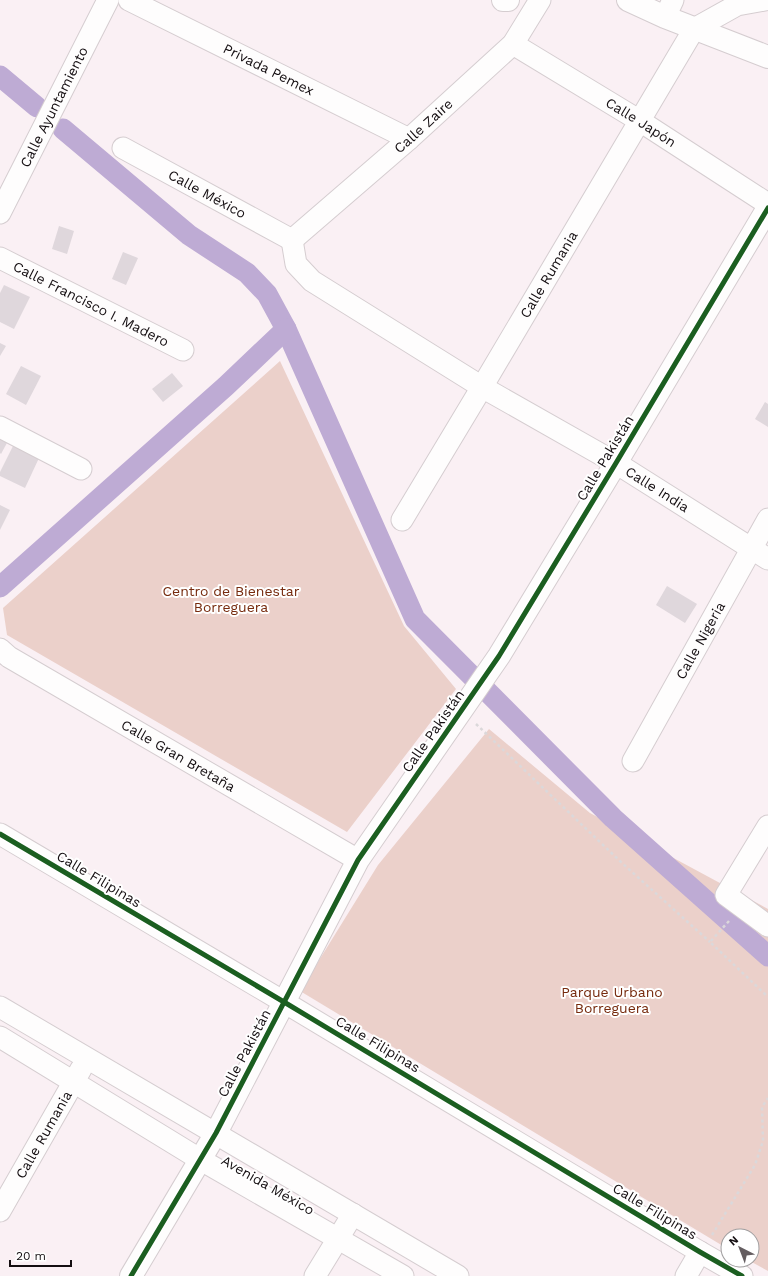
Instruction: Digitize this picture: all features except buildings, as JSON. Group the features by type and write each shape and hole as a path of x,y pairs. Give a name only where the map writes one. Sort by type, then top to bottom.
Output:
{"street":[{"name":"Calle Ayuntamiento","path":"0,213 108,0"},
{"name":"Privada Pemex","path":"129,0 409,138"},
{"path":"503,0 508,0"},
{"name":"Calle Zaire","path":"292,240 409,138 513,44 540,0"},
{"path":"628,0 669,9 694,29 768,57"},
{"path":"694,29 737,5 765,0"},
{"name":"Calle Rumania","path":"402,520 694,29"},
{"name":"Calle Japón","path":"513,44 640,121 768,204"},
{"name":"Calle México","path":"123,148 292,240"},
{"name":"Calle Pakistán","path":"131,1276 216,1133 358,860 499,656 768,208"},
{"name":"Calle India","path":"292,240 296,264 312,281 482,387 616,463 759,554"},
{"name":"Calle Francisco I. Madero","path":"0,258 183,350"},
{"path":"0,427 81,469"},
{"name":"Calle Nigeria","path":"633,761 759,554 768,519"},
{"name":"Calle Gran Bretaña","path":"0,649 9,657 358,860"},
{"path":"768,826 734,901 768,926"},
{"name":"Calle Filipinas","path":"0,834 742,1276"},
{"name":"Avenida México","path":"0,1007 458,1276"},
{"name":"Avenida México","path":"0,1037 201,1160 403,1276"},
{"name":"Calle Rumania","path":"0,1211 87,1058"},
{"path":"315,1276 353,1214"},
{"path":"686,1276 700,1252"}],"path":[{"path":"462,711 622,863 710,942 768,997"},
{"path":"710,942 734,901"},
{"path":"700,1252 755,1165 763,1141 762,1107 768,1098"}],"green space":[{"name":"Centro de Bienestar Borreguera","path":"280,361 404,626 456,689 347,832 7,635 3,608"},
{"name":"Parque Urbano Borreguera","path":"489,729 590,813 768,909 768,1271 760,1267 760,1228 720,1228 720,1244 300,991 378,865"}],"waterway":[{"path":"0,76 37,107"},
{"path":"63,129 189,235 247,273 267,294 286,329 415,619 613,818 768,956"},
{"path":"0,587 226,386 286,329"}],"cycle path":[{"path":"131,1276 216,1133 358,860 499,656 768,208"},
{"path":"0,834 742,1276"}]}
